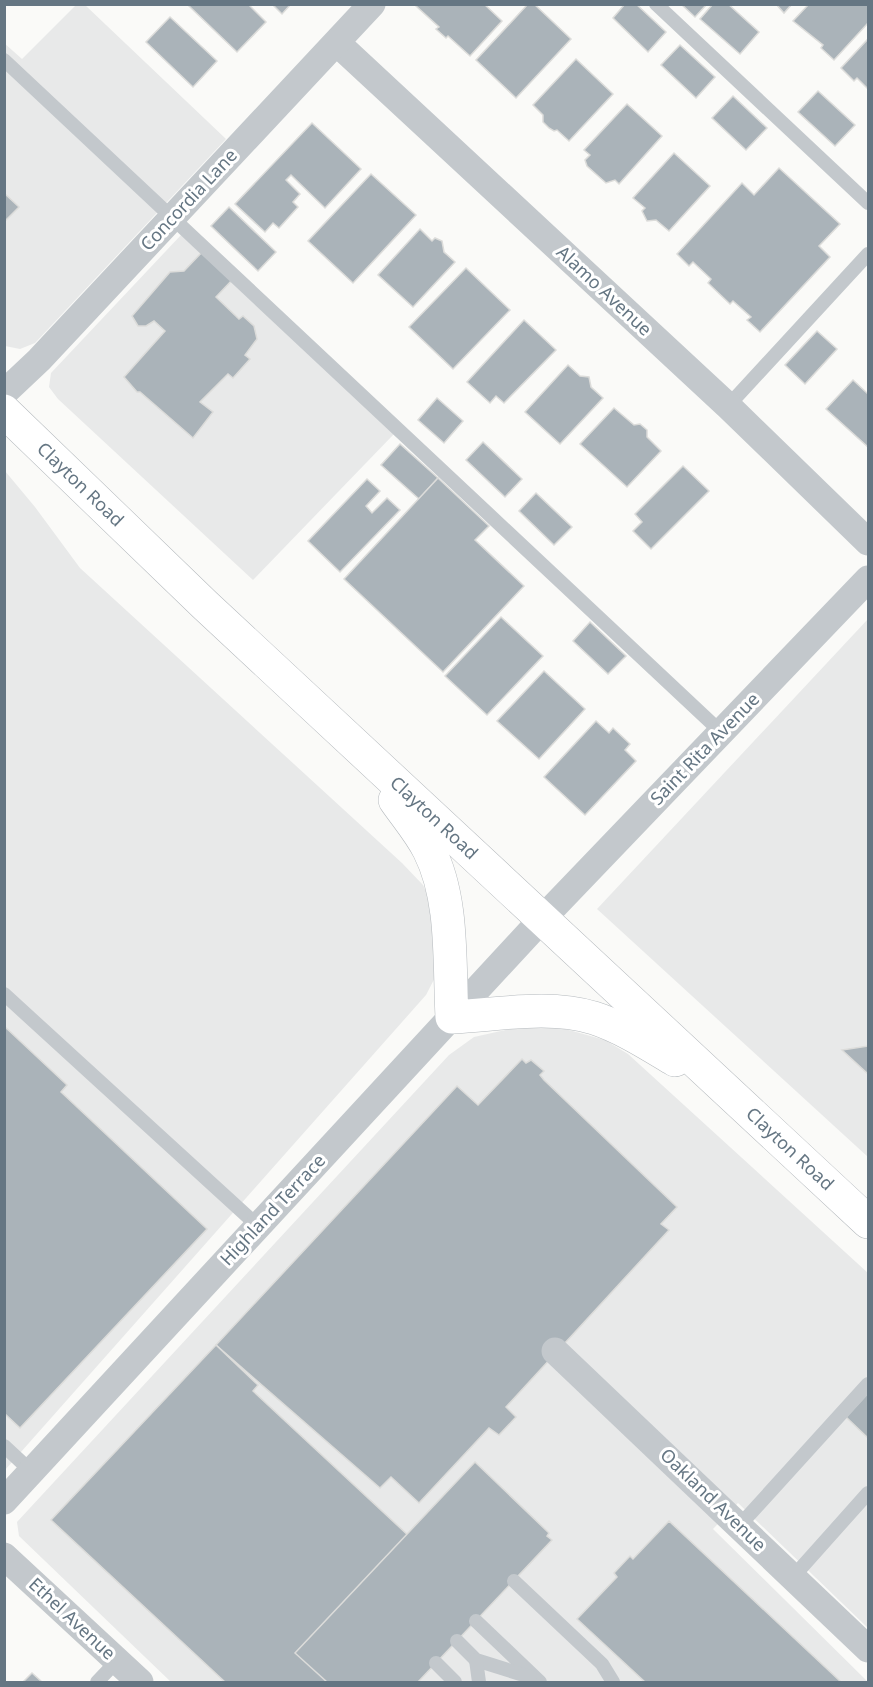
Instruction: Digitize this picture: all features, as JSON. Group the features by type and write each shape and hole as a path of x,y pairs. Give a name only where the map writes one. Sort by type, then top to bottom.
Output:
{"main road":[{"name":"Clayton Road","path":"4,411 169,571 868,1222"},
{"path":"360,749 429,849 438,875 447,924 452,1017 552,1011 593,1018 620,1029 730,1094"}],"street":[{"name":"Concordia Lane","path":"4,393 39,360 372,4"},
{"name":"Alamo Avenue","path":"337,43 728,406 868,542"},
{"name":"Saint Rita Avenue","path":"542,919 868,579"},
{"name":"Highland Terrace","path":"4,1502 542,919"},
{"name":"Oakland Avenue","path":"555,1351 868,1649"},
{"name":"Ethel Avenue","path":"4,1556 140,1683"}],"lane":[{"path":"656,4 868,203"},
{"path":"4,60 174,216 721,732"},
{"path":"728,406 868,254"},
{"path":"4,994 258,1226"},
{"path":"740,1525 868,1384"},
{"path":"4,1446 32,1472"},
{"path":"793,1577 868,1493"},
{"path":"514,1581 602,1664 613,1683"},
{"path":"476,1621 536,1680"},
{"path":"457,1641 476,1660 536,1680"},
{"path":"476,1660 479,1683"},
{"path":"97,1683 117,1661"},
{"path":"436,1663 455,1683"}],"shaded area":[{"path":"76,5 85,5 226,139 35,343 20,349 5,346 4,43 22,59"},
{"path":"181,235 394,434 253,580 58,399 49,387 51,373"},
{"path":"5,471 80,568 402,863 423,885 436,912 441,966 426,995 5,1470"},
{"path":"868,619 868,1157 597,909"},
{"path":"528,1025 558,1027 605,1040 628,1054 868,1273 868,1628 738,1503 713,1529 868,1682 171,1682 19,1536 17,1522 449,1055 474,1037"}],"building":[{"path":"191,4 248,4 266,22 237,52 189,6"},
{"path":"272,4 291,4 282,14"},
{"path":"418,4 484,4 502,21 470,56 448,36 446,38 436,29 439,27 416,6"},
{"path":"528,4 534,4 571,39 516,98 476,60"},
{"path":"625,4 636,4 666,32 648,52 613,18"},
{"path":"681,4 707,4 695,17"},
{"path":"713,4 728,4 759,32 740,54 700,19"},
{"path":"776,4 792,4 784,13"},
{"path":"809,4 868,4 868,23 834,60 821,48 823,45 793,21"},
{"path":"170,17 217,61 193,87 146,42"},
{"path":"868,39 868,89 857,78 854,81 841,68"},
{"path":"680,45 715,77 696,98 661,65"},
{"path":"576,59 613,94 569,141 557,130 554,131 543,122 543,115 533,105"},
{"path":"818,91 855,125 835,146 798,112"},
{"path":"733,96 767,128 746,150 712,118"},
{"path":"627,104 662,136 619,184 615,180 606,183 587,166 585,160 590,155 584,150"},
{"path":"312,123 361,169 325,208 291,175 286,180 300,194 293,202 298,207 279,228 273,223 265,232 235,204"},
{"path":"674,153 710,186 669,231 656,220 647,221 642,211 645,208 633,198"},
{"path":"779,168 840,224 819,246 830,257 760,332 747,320 751,317 733,301 730,304 708,283 711,279 693,262 689,266 677,254 742,183 754,195"},
{"path":"371,174 416,215 353,283 308,241"},
{"path":"4,193 19,207 4,222"},
{"path":"229,207 276,252 258,271 211,226"},
{"path":"420,229 432,241 435,238 442,241 444,252 455,262 413,307 378,275"},
{"path":"204,250 234,278 216,297 239,319 243,316 254,326 257,339 245,355 250,359 233,378 228,374 200,402 213,412 193,438 140,392 137,392 124,377 165,331 154,321 146,326 138,326 132,316 170,272 184,271"},
{"path":"466,268 510,310 453,369 409,327"},
{"path":"524,320 556,350 504,403 496,396 490,403 467,382"},
{"path":"817,331 837,349 805,384 785,365"},
{"path":"568,365 580,376 589,377 591,387 603,398 560,444 525,412"},
{"path":"853,380 868,394 868,447 826,409"},
{"path":"437,398 463,421 444,443 418,420"},
{"path":"614,408 634,425 640,424 647,430 647,437 661,451 627,487 580,444"},
{"path":"483,442 522,479 505,497 466,460"},
{"path":"400,444 438,478 419,499 381,465"},
{"path":"683,466 709,491 651,549 633,531 642,522 635,514"},
{"path":"438,478 489,526 475,540 524,586 443,672 344,579"},
{"path":"367,479 380,491 366,506 372,513 387,498 400,510 340,572 308,541"},
{"path":"536,493 572,527 554,545 519,511"},
{"path":"501,617 543,656 487,715 445,676"},
{"path":"590,622 626,656 608,674 573,641"},
{"path":"544,671 585,709 539,759 497,721"},
{"path":"596,721 609,733 613,728 630,744 625,750 636,761 585,815 544,777"},
{"path":"4,1026 67,1085 61,1092 207,1229 20,1428 4,1413"},
{"path":"868,1046 868,1074 842,1050"},
{"path":"522,1059 526,1063 531,1060 544,1071 540,1075 544,1080 677,1207 661,1224 669,1230 506,1407 516,1417 499,1435 489,1428 419,1503 391,1477 380,1488 216,1345 457,1086 478,1105"},
{"path":"216,1345 258,1385 253,1391 482,1604 409,1682 225,1682 51,1520"},
{"path":"868,1393 868,1438 846,1417"},
{"path":"475,1462 549,1533 547,1536 552,1540 418,1682 327,1682 295,1653"},
{"path":"669,1521 841,1682 645,1682 577,1619 617,1577 614,1573 630,1556 633,1559"},
{"path":"32,1673 42,1682 23,1682"}]}
